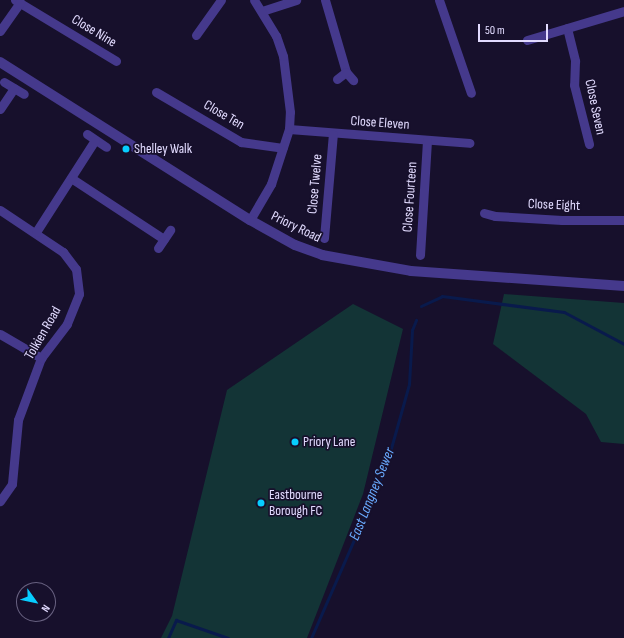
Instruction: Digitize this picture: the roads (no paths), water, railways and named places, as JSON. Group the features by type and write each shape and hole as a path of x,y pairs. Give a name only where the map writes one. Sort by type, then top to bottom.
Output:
{"street":[{"path":"196,35 221,0"},
{"path":"250,220 271,184 289,129 288,87 283,56 262,11 254,0"},
{"path":"262,11 296,0"},
{"path":"325,0 346,72 353,80"},
{"path":"440,0 471,93"},
{"path":"0,31 17,1"},
{"name":"Close Nine","path":"17,1 116,61"},
{"path":"527,40 624,11"},
{"name":"Close Seven","path":"567,28 574,61 574,85 588,144"},
{"name":"Priory Road","path":"0,62 250,220 295,246 344,261 412,271 624,286"},
{"path":"337,79 346,72"},
{"path":"4,82 24,94"},
{"path":"0,109 14,88"},
{"name":"Close Ten","path":"156,92 241,142 283,148"},
{"name":"Close Eleven","path":"289,129 334,134 469,143"},
{"path":"87,134 106,146"},
{"name":"Close Twelve","path":"324,238 334,134"},
{"path":"36,232 95,140"},
{"name":"Close Fourteen","path":"420,255 428,140"},
{"path":"71,178 164,239"},
{"name":"Tolkien Road","path":"0,210 36,232 63,252 76,269 79,294 67,324 41,358 18,420 12,484 0,502"},
{"name":"Close Eight","path":"484,213 494,216 562,220 624,220"},
{"path":"158,248 170,230"},
{"path":"0,334 41,358"}],"waterway":[{"name":"East Langney Sewer","path":"421,306 442,296 564,312 624,344"},
{"name":"East Langney Sewer","path":"311,638 386,466 409,384 412,330 416,320"},
{"name":"East Langney Sewer","path":"168,638 176,620 228,638"}],"place":[{"name":"Shelley Walk","path":"126,149"},
{"name":"Priory Lane","path":"295,442"},
{"name":"Eastbourne Borough FC","path":"261,503"}]}
